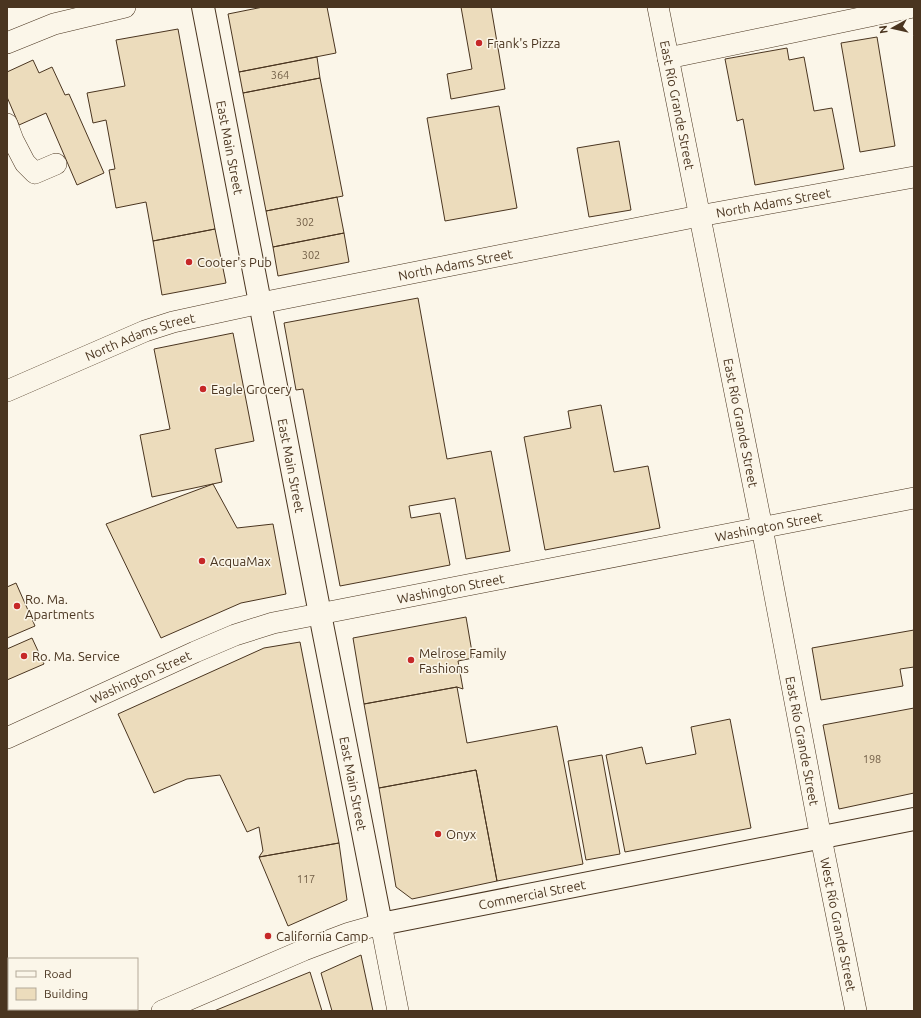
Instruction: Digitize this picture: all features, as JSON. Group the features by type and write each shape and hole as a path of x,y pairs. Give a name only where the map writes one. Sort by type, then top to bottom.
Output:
{"main road":[{"name":"East Main Street","path":"203,7 381,924"},
{"name":"Commercial Street","path":"381,924 914,819"}],"street":[{"path":"7,43 54,24 125,7"},
{"name":"East Río Grande Street","path":"658,7 762,528 821,838"},
{"path":"668,58 914,7"},
{"path":"7,124 13,140 25,163 35,173 56,164"},
{"name":"North Adams Street","path":"7,390 145,331 173,322 261,303 699,216 914,177"},
{"name":"Washington Street","path":"7,738 195,652 235,635 273,623 914,498"},
{"name":"West Río Grande Street","path":"821,838 856,1011"},
{"path":"381,924 398,1011"},
{"name":"Commercial Street","path":"162,1011 304,950 349,933 381,924"}],"building":[{"path":"263,7 327,7 336,53 239,72 228,14"},
{"path":"461,7 491,7 505,89 451,99 447,74 472,69"},
{"path":"178,29 215,229 153,241 146,202 116,208 109,170 115,169 106,120 93,123 87,93 125,86 116,40"},
{"path":"877,37 895,146 860,152 841,43"},
{"path":"787,48 789,60 804,57 814,111 832,108 844,169 755,185 743,119 737,121 725,59"},
{"path":"317,57 320,78 243,93 239,72"},
{"path":"33,60 39,73 52,67 65,95 69,94 104,173 77,185 46,113 19,125 7,97 7,72"},
{"path":"320,78 343,196 266,211 243,93"},
{"path":"499,106 517,208 445,221 427,118"},
{"path":"619,141 631,210 589,217 577,148"},
{"path":"337,197 344,233 273,247 266,211"},
{"name":"Cooter's Pub","path":"215,229 226,283 162,295 153,241"},
{"path":"344,233 349,262 278,276 273,247"},
{"path":"418,298 447,459 491,451 510,551 466,559 455,498 409,506 411,518 440,513 450,565 340,586 303,389 296,390 284,323"},
{"name":"Eagle Grocery","path":"233,333 254,441 215,449 222,482 152,497 140,435 170,429 154,349"},
{"path":"601,405 614,472 648,466 660,528 545,550 524,437 571,428 568,411"},
{"name":"AcquaMax","path":"213,484 237,528 273,524 286,594 241,603 161,638 106,524"},
{"name":"Ro. Ma. Apartments","path":"16,583 35,626 7,638 7,587"},
{"name":"Melrose Family Fashions","path":"466,617 473,658 458,661 463,689 457,687 364,704 353,638"},
{"path":"914,630 914,667 900,669 903,686 821,700 812,648"},
{"name":"Ro. Ma. Service","path":"32,638 44,664 7,680 7,649"},
{"path":"300,642 339,843 259,857 263,851 259,827 247,832 220,775 187,779 154,793 118,714 264,648"},
{"path":"457,687 467,743 557,726 583,864 497,881 476,770 379,788 364,704"},
{"path":"914,708 914,793 839,809 823,725"},
{"path":"730,719 751,828 625,852 606,755 642,747 646,764 696,754 691,727"},
{"path":"602,755 620,854 586,860 568,761"},
{"name":"Onyx","path":"476,770 497,881 412,899 396,887 379,788"},
{"path":"339,843 347,900 288,926 259,857"},
{"path":"361,955 373,1011 332,1011 321,973"},
{"path":"310,972 322,1011 214,1011"}],"place":[{"name":"Frank's Pizza","path":"479,43"},
{"name":"Cooter's Pub","path":"189,262"},
{"name":"Eagle Grocery","path":"203,389"},
{"name":"AcquaMax","path":"202,561"},
{"name":"Ro. Ma. Apartments","path":"17,606"},
{"name":"Ro. Ma. Service","path":"24,656"},
{"name":"Melrose Family Fashions","path":"411,660"},
{"name":"Onyx","path":"438,834"},
{"name":"California Camp","path":"268,936"}]}
